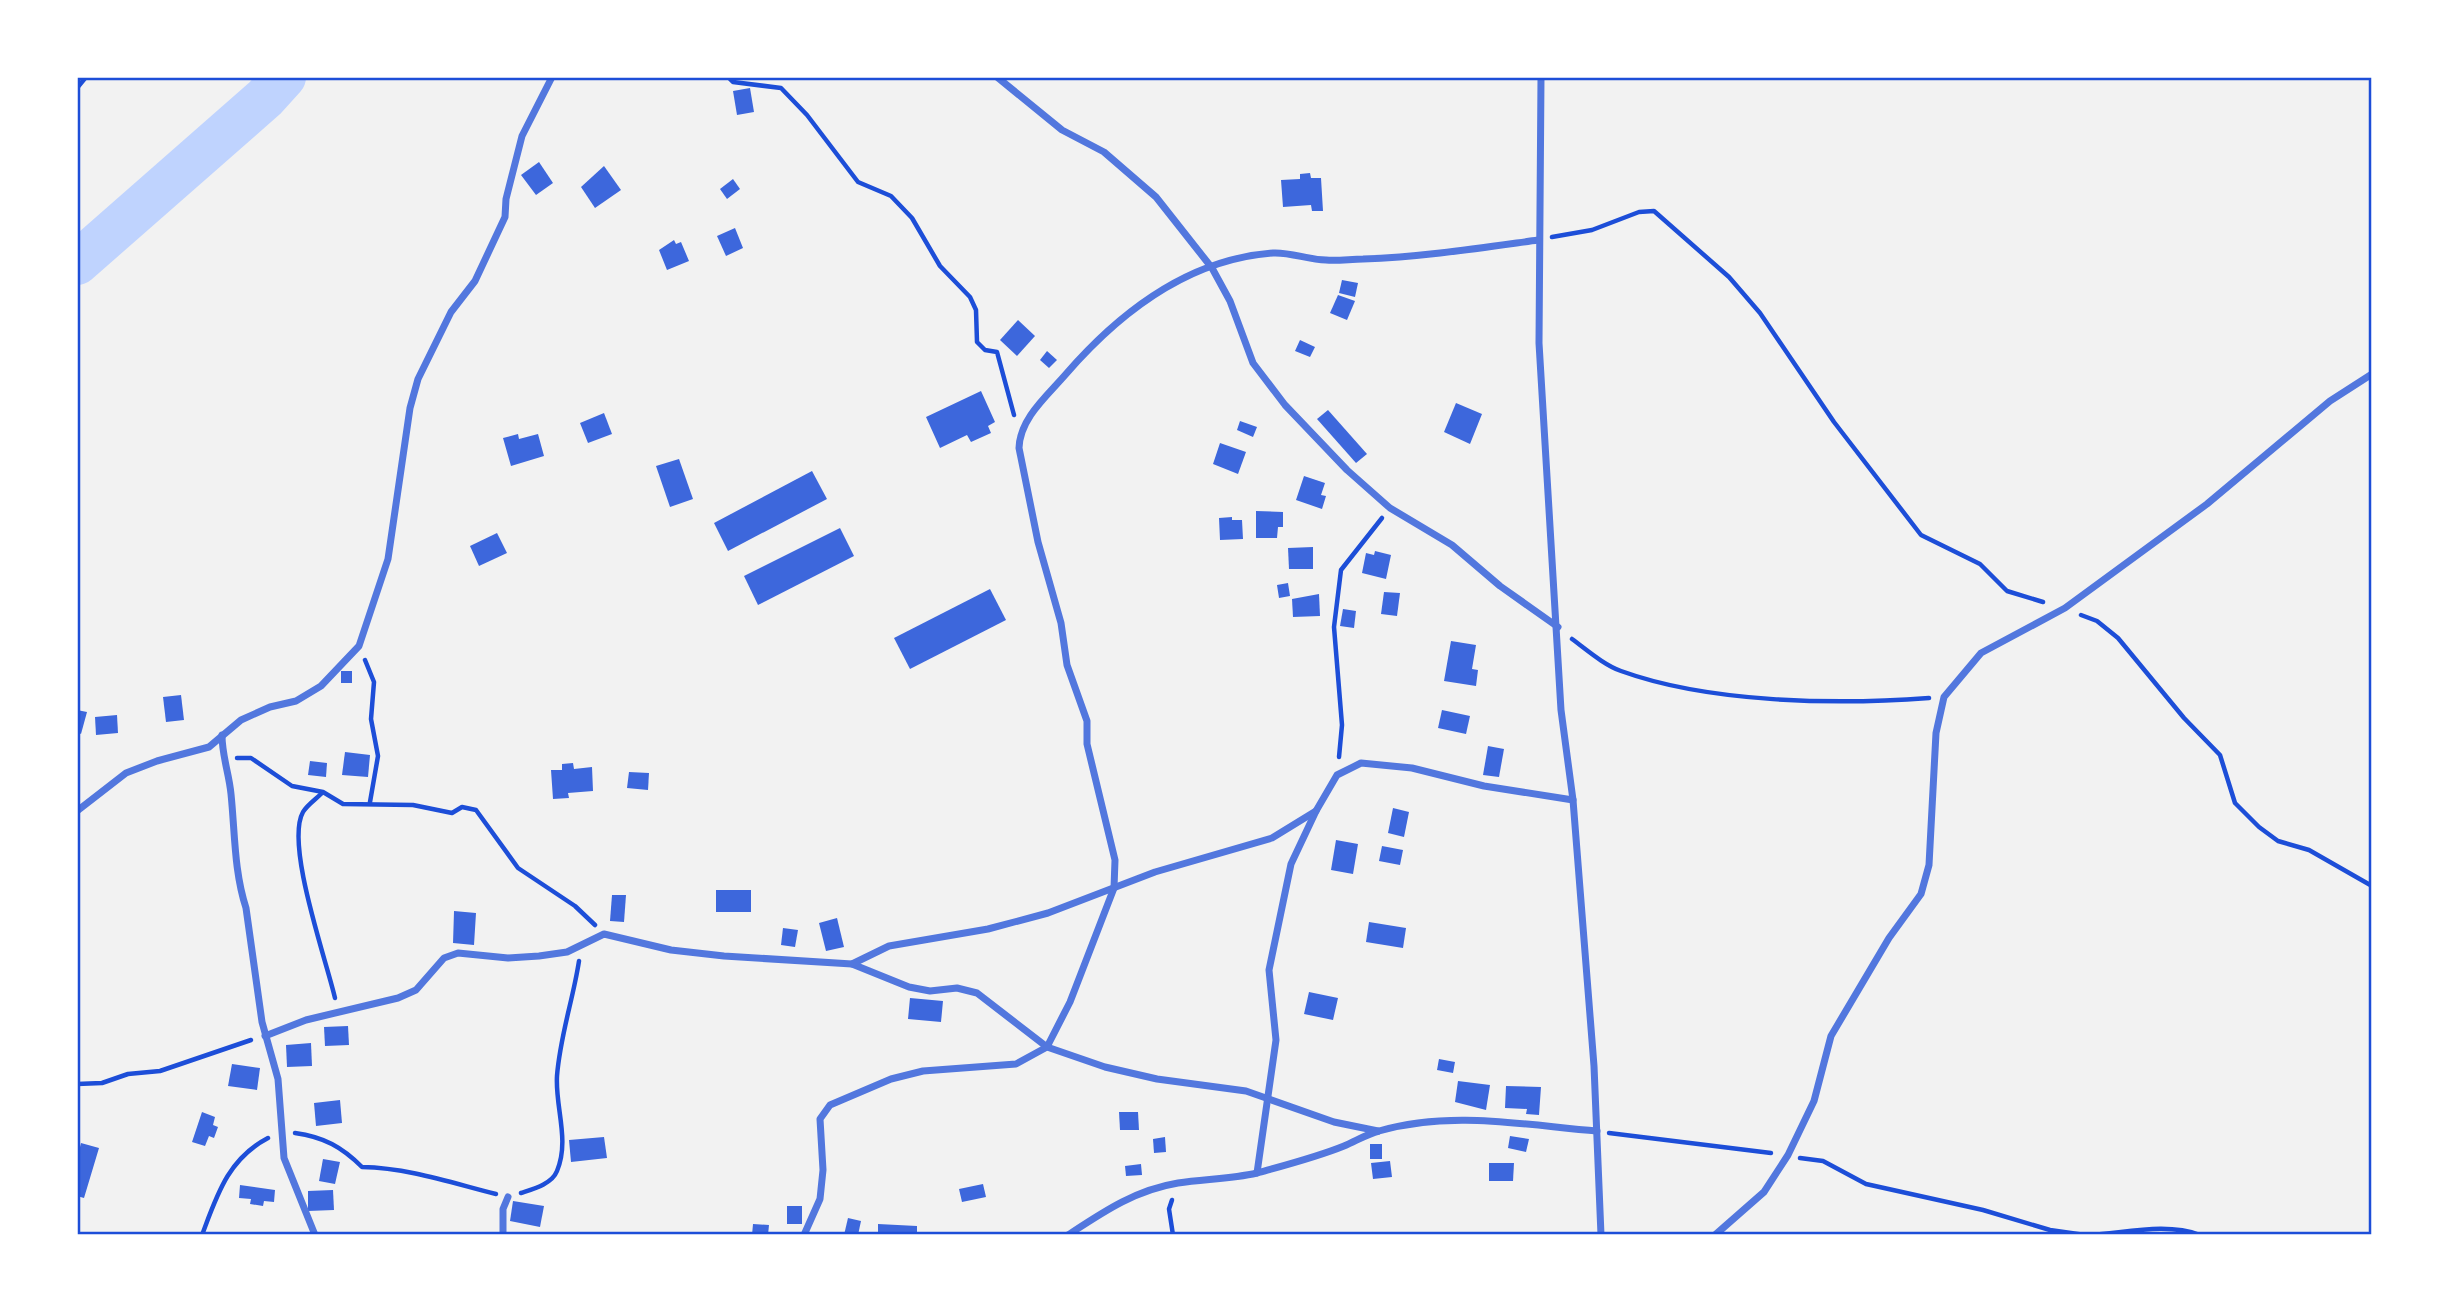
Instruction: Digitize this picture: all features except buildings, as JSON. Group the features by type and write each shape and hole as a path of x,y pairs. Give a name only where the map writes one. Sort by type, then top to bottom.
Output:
{"street":[{"path":"77,811 126,773 157,761 209,747 241,720 270,707 296,701 321,685 359,646 388,559 410,408 418,379 451,312 475,281 505,217 506,199 522,136 552,77"},
{"path":"997,77 1062,130 1104,152 1156,197 1212,268 1230,301 1253,363 1284,405 1347,470 1390,508 1452,545 1500,586 1558,627"},
{"path":"1541,77 1539,343 1562,710 1573,800 1597,1131 1601,1235"},
{"path":"804,1235 808,1232 820,1199 823,1170 820,1119 830,1105 891,1079 923,1071 1016,1064 1047,1047 1070,1002 1114,887 1115,860 1087,744 1087,720 1067,665 1061,623 1038,542 1019,448 1019,433 1027,420 1076,362 1131,310 1177,280 1212,268 1274,253 1324,261 1392,258 1538,240"},
{"path":"1715,1235 1764,1192 1788,1156 1814,1101 1831,1036 1889,938 1922,894 1929,865 1936,733 1944,697 1981,653 2065,608 2207,504 2330,401 2372,374"},
{"path":"222,735 222,758 231,791 240,888 246,908 265,1036 278,1079 284,1158 315,1235"},
{"path":"1257,1173 1276,1040 1269,970 1271,958 1292,864 1337,775 1361,763 1412,768 1484,786 1573,800"},
{"path":"852,964 889,946 988,929 1048,913 1155,872 1272,838 1317,811"},
{"path":"265,1036 338,1012 398,998 416,990 444,958 458,953 518,957 567,952 582,947 593,937 604,934 671,950 852,964 909,987 930,991 957,988 977,993 1047,1047 1105,1067 1157,1079 1246,1091 1334,1122 1378,1131"},
{"path":"1068,1235 1114,1204 1139,1193 1178,1183 1224,1180 1257,1173 1343,1146 1378,1131 1437,1121 1469,1119 1597,1131"},
{"path":"503,1235 503,1209 508,1197"}],"path":[{"path":"77,88 86,77"},
{"path":"729,77 733,82 781,88 807,115 858,182 891,196 912,218 940,265 970,297 976,310 977,342 985,350 997,352 1019,433"},
{"path":"1538,240 1592,230 1639,212 1654,211 1729,277 1760,313 1834,422 1921,536 1980,564 2007,591 2065,608 2097,621 2118,638 2184,718 2220,755 2235,803 2259,827 2278,841 2319,855 2372,886"},
{"path":"1337,775 1342,725 1334,627 1341,570 1390,508"},
{"path":"1558,627 1619,671 1718,694 1882,702 1944,697"},
{"path":"359,646 374,682 371,719 378,757 370,802"},
{"path":"222,758 251,758 292,786 323,792 343,804 370,802 413,805 452,813 462,807 476,810 518,868 575,906 604,934"},
{"path":"323,792 303,811 298,827 303,885 325,952 338,1012"},
{"path":"202,1235 217,1192 230,1170 249,1148 281,1131 321,1136 362,1167 388,1168 464,1183 508,1197 541,1186 556,1173 563,1141 557,1080 561,1033 571,1010 582,947"},
{"path":"77,1084 102,1083 128,1074 160,1071 265,1036"},
{"path":"1597,1131 1823,1161 1866,1184 1983,1210 2050,1230 2087,1235 2160,1229 2186,1230 2200,1235"},
{"path":"1173,1235 1169,1209 1178,1183"}],"waterway":[{"path":"77,263 265,98 284,77"}]}
